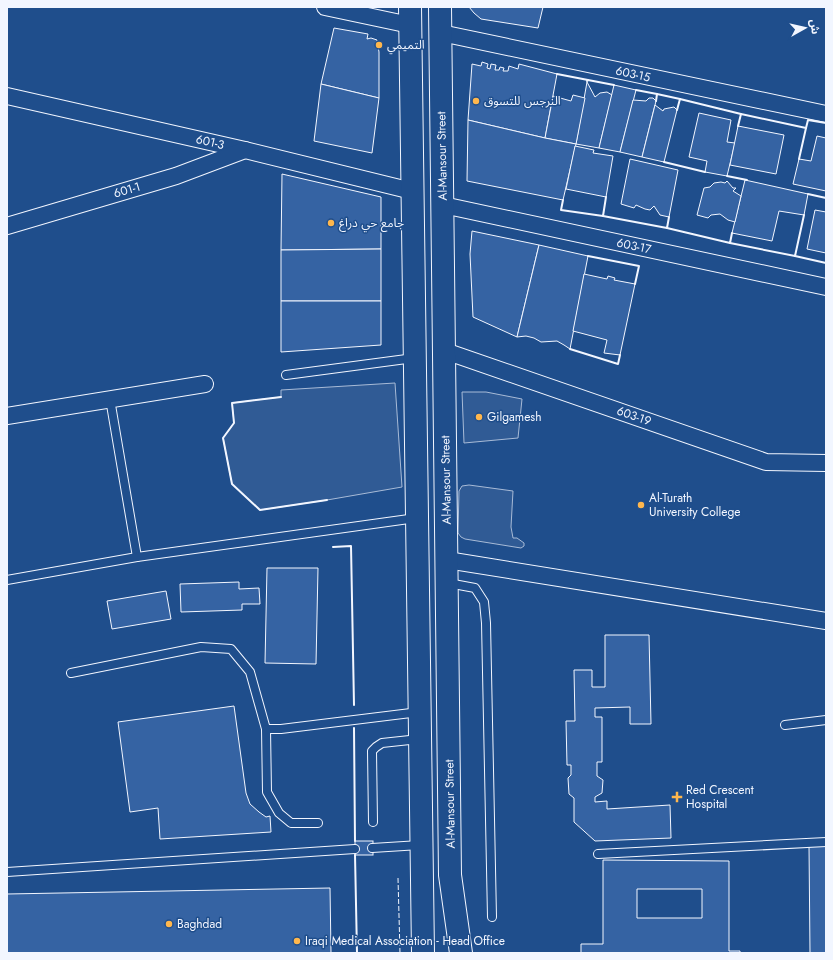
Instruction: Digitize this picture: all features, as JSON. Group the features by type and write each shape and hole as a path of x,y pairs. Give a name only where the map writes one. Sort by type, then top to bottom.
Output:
{"main road":[{"name":"Al-Mansour Street","path":"440,7 450,875 461,953"},
{"path":"410,16 423,949"}],"street":[{"path":"325,7 410,16"},
{"name":"603-15","path":"441,33 826,114"},
{"name":"601-3","path":"7,96 245,150 412,191"},
{"name":"601-1","path":"7,226 176,176 245,150"},
{"name":"603-17","path":"443,205 826,287"},
{"name":"603-19","path":"445,351 766,462 826,463"},
{"path":"7,416 205,384"},
{"path":"447,560 826,621"}],"lane":[{"path":"286,375 414,358"},
{"path":"110,399 137,557"},
{"path":"7,580 137,557 417,518"},
{"path":"447,582 475,588 484,602 486,622 492,917"},
{"path":"71,673 201,647 231,649 250,672 266,729 267,792 279,813 291,823 318,823"},
{"path":"266,729 282,729 419,712"},
{"path":"785,725 826,720"},
{"path":"373,822 372,751 382,743 420,739"},
{"path":"598,854 826,842"},
{"path":"372,848 421,845"},
{"path":"7,872 355,849"}],"shaded area":[{"path":"395,383 402,487 260,510 232,484 223,438 234,423 232,403 281,397 281,390"},
{"path":"462,392 486,392 522,399 518,438 464,443"},
{"path":"469,485 513,491 511,527 513,538 517,538 524,543 524,546 521,548 465,539 461,537 458,533 459,491 462,486"}],"building":[{"path":"469,7 543,7 538,28 481,19"},
{"path":"334,28 368,34 367,39 371,38 377,40 379,52 379,98 321,84"},
{"path":"482,62 488,64 487,68 490,69 491,64 496,65 495,70 499,70 500,67 504,68 503,71 508,71 509,66 518,69 519,64 557,74 545,138 468,120 472,64 481,66"},
{"path":"587,82 595,97 600,93 607,92 612,95 599,148 576,144"},
{"path":"321,84 379,98 372,153 314,141"},
{"path":"614,85 636,90 620,152 599,148"},
{"path":"573,95 585,98 576,144 545,138 553,96 571,101"},
{"path":"649,98 653,98 656,101 642,157 620,152 633,100 646,101"},
{"path":"655,105 663,111 664,109 674,107 677,110 664,162 642,157"},
{"path":"699,113 731,120 727,142 735,143 727,176 705,172 707,161 689,157"},
{"path":"468,120 576,144 563,200 467,181"},
{"path":"738,126 784,135 776,174 730,165"},
{"path":"817,136 826,138 826,191 793,184 799,159 811,161"},
{"path":"575,146 594,150 593,153 613,156 606,197 566,189"},
{"path":"630,159 678,170 669,217 660,215 654,206 650,210 636,205 634,208 621,204"},
{"name":"جامع حي دراغ","path":"282,174 381,197 381,249 281,250"},
{"path":"745,180 808,194 804,215 779,211 772,241 732,233"},
{"path":"727,181 733,188 736,188 733,191 741,196 735,222 728,220 720,214 711,215 708,218 697,215 704,188 710,187 714,183 725,183"},
{"path":"815,210 826,212 826,253 807,249"},
{"path":"472,231 539,245 517,337 473,317 470,254"},
{"path":"539,245 588,256 570,349 557,341 541,342 526,336 517,337"},
{"path":"381,249 381,301 281,301 281,250"},
{"path":"584,274 607,279 608,276 615,278 614,280 635,284 620,355 604,353 607,340 573,331"},
{"path":"281,301 381,301 381,345 281,352"},
{"path":"267,568 318,568 316,664 265,663"},
{"path":"239,582 239,589 259,588 260,604 242,604 242,610 181,612 180,584"},
{"path":"166,591 171,619 112,629 107,601"},
{"path":"605,635 649,635 651,724 630,724 630,707 595,708 595,717 602,717 602,762 597,762 597,776 603,780 602,793 595,797 595,802 607,801 607,809 670,805 671,838 595,841 574,822 574,798 569,794 568,778 571,775 571,765 567,765 566,721 575,721 574,670 592,670 592,687 605,687"},
{"path":"234,706 246,793 250,804 266,817 270,816 271,832 160,839 158,808 130,812 118,722"},
{"path":"355,841 373,841 373,855 355,855"},
{"path":"809,846 826,846 826,953 810,953"},
{"path":"603,860 729,861 729,951 740,951 740,953 581,953 581,944 603,944","holes":["637,889 702,889 702,918 637,918"]},
{"name":"Baghdad","path":"330,888 331,953 7,953 7,894"}],"fence":[{"path":"398,878 400,953"}],"wall":[{"path":"557,74 588,80"},
{"path":"587,81 614,85"},
{"path":"636,90 657,94"},
{"path":"656,101 657,94 680,99"},
{"path":"677,110 680,99 741,114"},
{"path":"738,126 741,114 806,128 799,159"},
{"path":"806,128 808,120 826,123"},
{"path":"664,162 705,172"},
{"path":"727,176 747,180"},
{"path":"808,194 826,198"},
{"path":"563,200 561,210 603,216 606,197"},
{"path":"730,243 795,256 804,215"},
{"path":"603,216 667,228 669,217"},
{"path":"667,228 730,243 732,233"},
{"path":"588,256 639,266 635,284"},
{"path":"795,256 826,263"},
{"path":"570,349 618,364 620,355"},
{"path":"281,397 232,403 234,423 223,438 232,484 260,510 327,500"},
{"path":"333,547 351,546 354,705"},
{"path":"354,728 355,841"},
{"path":"355,855 357,953"}],"place":[{"name":"التميمي","path":"379,45"},
{"name":"النرجس للتسوق","path":"476,101"},
{"name":"جامع حي دراغ","path":"331,223"},
{"name":"Gilgamesh","path":"479,417"},
{"name":"Al-Turath University College","path":"641,505"},
{"name":"Red Crescent Hospital","path":"677,797"},
{"name":"Baghdad","path":"169,924"},
{"name":"Iraqi Medical Association - Head Office","path":"297,941"}]}
